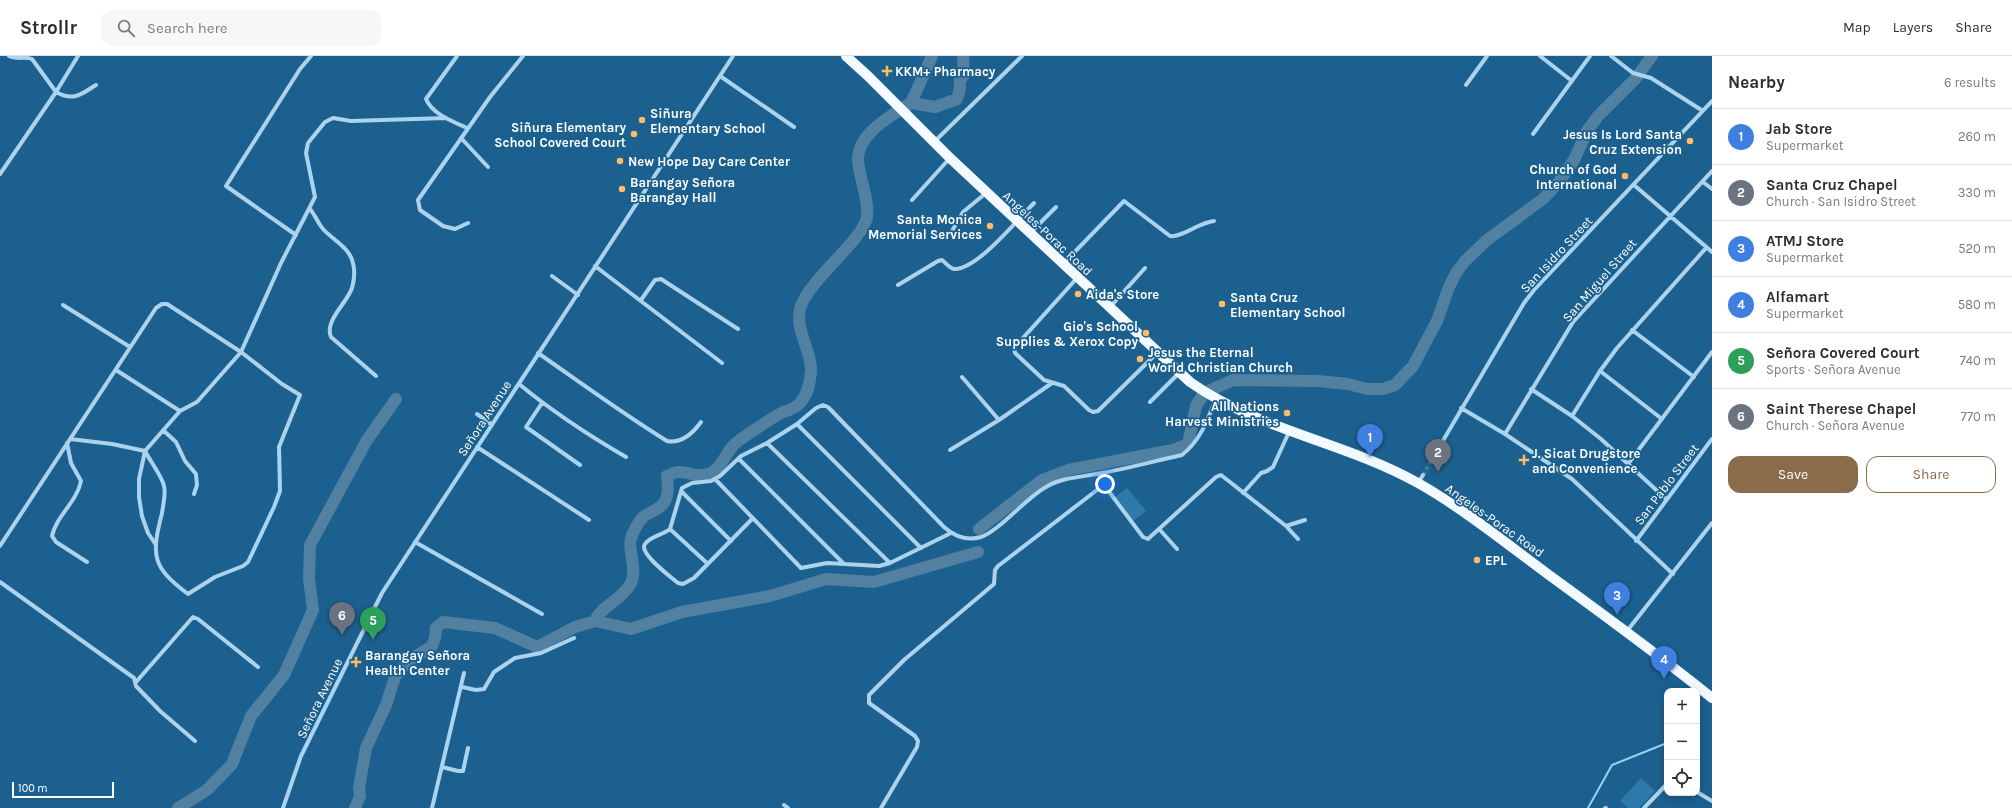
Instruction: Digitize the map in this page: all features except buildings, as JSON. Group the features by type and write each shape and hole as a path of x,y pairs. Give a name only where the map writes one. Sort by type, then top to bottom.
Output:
{"main road":[{"name":"Angeles-Porac Road","path":"846,56 868,76 908,118 1016,221 1157,353 1196,386 1256,417 1289,431 1386,468 1420,479 1711,694"}],"street":[{"path":"9,56 15,58 28,57 32,59 56,92 62,95 75,97 96,85"},
{"path":"0,174 56,92 78,56"},
{"path":"296,235 226,186 300,69 311,56"},
{"path":"457,56 426,99 428,103 446,118 468,128"},
{"path":"468,222 456,229 443,226 420,210 418,200 490,96 523,56"},
{"name":"Señora Avenue","path":"283,808 301,756 378,600 491,424 578,295 595,266 733,56"},
{"path":"934,142 1022,56"},
{"path":"1466,85 1487,56"},
{"path":"1540,56 1572,81"},
{"path":"1533,134 1590,56"},
{"path":"1611,56 1633,74 1659,82 1703,110"},
{"path":"720,76 794,127"},
{"name":"San Isidro Street","path":"1431,461 1524,303 1544,279 1712,101"},
{"path":"156,545 148,533 139,497 139,479 145,452 180,411 197,402 241,352 281,263 310,208 315,192 306,153 308,143 325,122 333,118 351,120 446,118"},
{"path":"461,138 488,167"},
{"path":"912,200 950,158"},
{"name":"San Miguel Street","path":"1505,434 1573,322 1712,171"},
{"path":"1703,182 1712,189"},
{"path":"1634,185 1712,252"},
{"path":"952,231 960,215 986,192"},
{"path":"1063,265 1124,201 1170,236 1177,235 1205,222 1214,221"},
{"path":"898,285 938,261 942,260 950,267 955,269 972,262 987,252 1034,203"},
{"path":"1030,234 1056,207"},
{"path":"310,208 323,229 343,247 353,263 354,273 352,288 334,320 329,333 331,337 376,376"},
{"path":"1572,416 1600,370 1632,330 1706,248"},
{"path":"595,266 722,363"},
{"path":"1109,308 1145,268"},
{"path":"552,276 578,295"},
{"path":"1077,278 1014,348 1014,353 1040,377 1052,383 1064,386 1092,412 1098,411 1157,353"},
{"path":"641,300 655,280 661,279 738,329"},
{"path":"0,546 68,441 156,308 162,304 167,304 241,352 282,384 300,395 279,447 278,466 281,484 274,507 248,562 243,566 215,577 188,594 171,581 159,568 154,552 163,508 164,486 145,452 112,444 68,441"},
{"path":"64,305 130,347"},
{"path":"1632,330 1694,377"},
{"path":"1628,464 1712,352"},
{"path":"538,353 616,408 668,441 674,442 689,436 701,422"},
{"path":"116,370 180,411"},
{"path":"1600,370 1662,420"},
{"path":"1150,402 1179,372"},
{"path":"962,377 999,420"},
{"path":"950,450 999,420 1052,383"},
{"path":"519,384 542,403 593,438 626,457"},
{"path":"1531,389 1572,416 1601,439 1666,499"},
{"path":"753,518 694,578 683,584 678,583 647,556 643,549 644,545 649,540 670,530 682,488 692,483 705,482 715,479 738,459 797,424 816,408 823,405 828,407 950,533 955,536 981,537 996,527 1046,486 1060,480 1111,471 1182,455 1190,449 1204,429 1214,396"},
{"path":"542,403 526,427 580,465"},
{"path":"1461,408 1505,434 1572,479 1636,541 1673,574"},
{"path":"477,414 491,424"},
{"path":"797,424 922,548"},
{"path":"164,431 176,442 185,461 196,474 197,485 194,494"},
{"path":"1243,493 1261,473 1273,467 1289,431"},
{"name":"San Pablo Street","path":"1636,541 1712,439"},
{"path":"68,441 71,463 81,481 78,491 55,526 52,536 56,542 87,562"},
{"path":"767,443 890,563"},
{"path":"477,447 589,520"},
{"path":"738,459 843,563"},
{"path":"881,808 917,747 918,741 914,736 869,703 869,695 881,681 994,584 995,570 998,566 1102,487 1107,489 1143,537 1148,539 1160,530 1218,476 1224,476 1243,493 1286,526 1298,538"},
{"path":"715,479 801,568 827,563 878,566 890,563 950,533"},
{"path":"681,491 730,541"},
{"path":"1286,526 1305,520"},
{"path":"1626,632 1712,523"},
{"path":"670,530 708,564"},
{"path":"1160,530 1177,549"},
{"path":"415,542 542,614"},
{"path":"0,582 134,678 136,686 155,706 195,741"},
{"path":"136,682 193,617 198,618 258,667"},
{"path":"462,687 476,690 484,689 494,672 515,658 541,652 574,638"},
{"path":"432,808 462,687 464,673"},
{"path":"442,767 458,772 463,771 468,748"},
{"path":"1644,808 1664,787"},
{"path":"1700,794 1712,801"},
{"path":"784,805 788,808"}],"shaded area":[{"path":"1127,488 1146,511 1133,521 1114,498"},
{"path":"1641,778 1655,791 1639,808 1628,808 1620,801"}],"waterway":[{"path":"911,103 932,56"},
{"path":"355,808 360,796 359,788 366,748 386,705 395,677 407,662 432,646 436,628 443,622 495,628 537,647 575,627 595,621 602,611 623,594 631,583 633,577 630,547 631,538 643,517 663,504 668,493 667,476 678,472 705,475 714,471 736,443 779,414 795,407 805,397 810,380 811,363 801,331 799,314 801,306 807,295 856,237 867,217 867,202 858,160 859,151 863,142 877,126 911,103 935,107 957,99 960,88 960,80 964,75 963,56"},
{"path":"979,529 1042,480 1068,470 1173,450 1188,444 1196,406 1204,393 1233,380 1318,381 1348,384 1367,389 1383,389 1395,385 1413,366 1437,321 1449,287 1456,273 1465,261 1487,240 1543,199 1559,182 1574,160 1587,131 1598,116 1636,78 1652,56"},
{"path":"178,808 207,790 232,764 251,716 284,675 313,610 309,579 310,545 367,440 396,399"},
{"path":"595,621 631,629 682,612 770,596 826,579 874,582 978,552"},
{"path":"1588,808 1612,765 1664,744"}],"tunnel":[{"path":"1423,475 1431,461"}],"place":[{"name":"KKM+ Pharmacy","path":"887,71"},
{"name":"Siñura Elementary School","path":"642,120"},
{"name":"Siñura Elementary School Covered Court","path":"634,134"},
{"name":"Jesus Is Lord Santa Cruz Extension","path":"1690,141"},
{"name":"New Hope Day Care Center","path":"620,161"},
{"name":"Church of God International","path":"1625,176"},
{"name":"Barangay Señora Barangay Hall","path":"622,189"},
{"name":"Santa Monica Memorial Services","path":"990,226"},
{"name":"Aida's Store","path":"1078,294"},
{"name":"Santa Cruz Elementary School","path":"1222,304"},
{"name":"Gio's School Supplies & Xerox Copy","path":"1146,333"},
{"name":"Jesus the Eternal World Christian Church","path":"1140,359"},
{"name":"All Nations Harvest Ministries","path":"1287,413"},
{"name":"Jab Store","path":"1370,457"},
{"name":"J. Sicat Drugstore and Convenience","path":"1524,460"},
{"name":"Santa Cruz Chapel","path":"1438,472"},
{"name":"EPL","path":"1477,560"},
{"name":"ATMJ Store","path":"1617,615"},
{"name":"Saint Therese Chapel","path":"342,635"},
{"name":"Señora Covered Court","path":"373,640"},
{"name":"Barangay Señora Health Center","path":"356,662"},
{"name":"Alfamart","path":"1664,679"}]}
